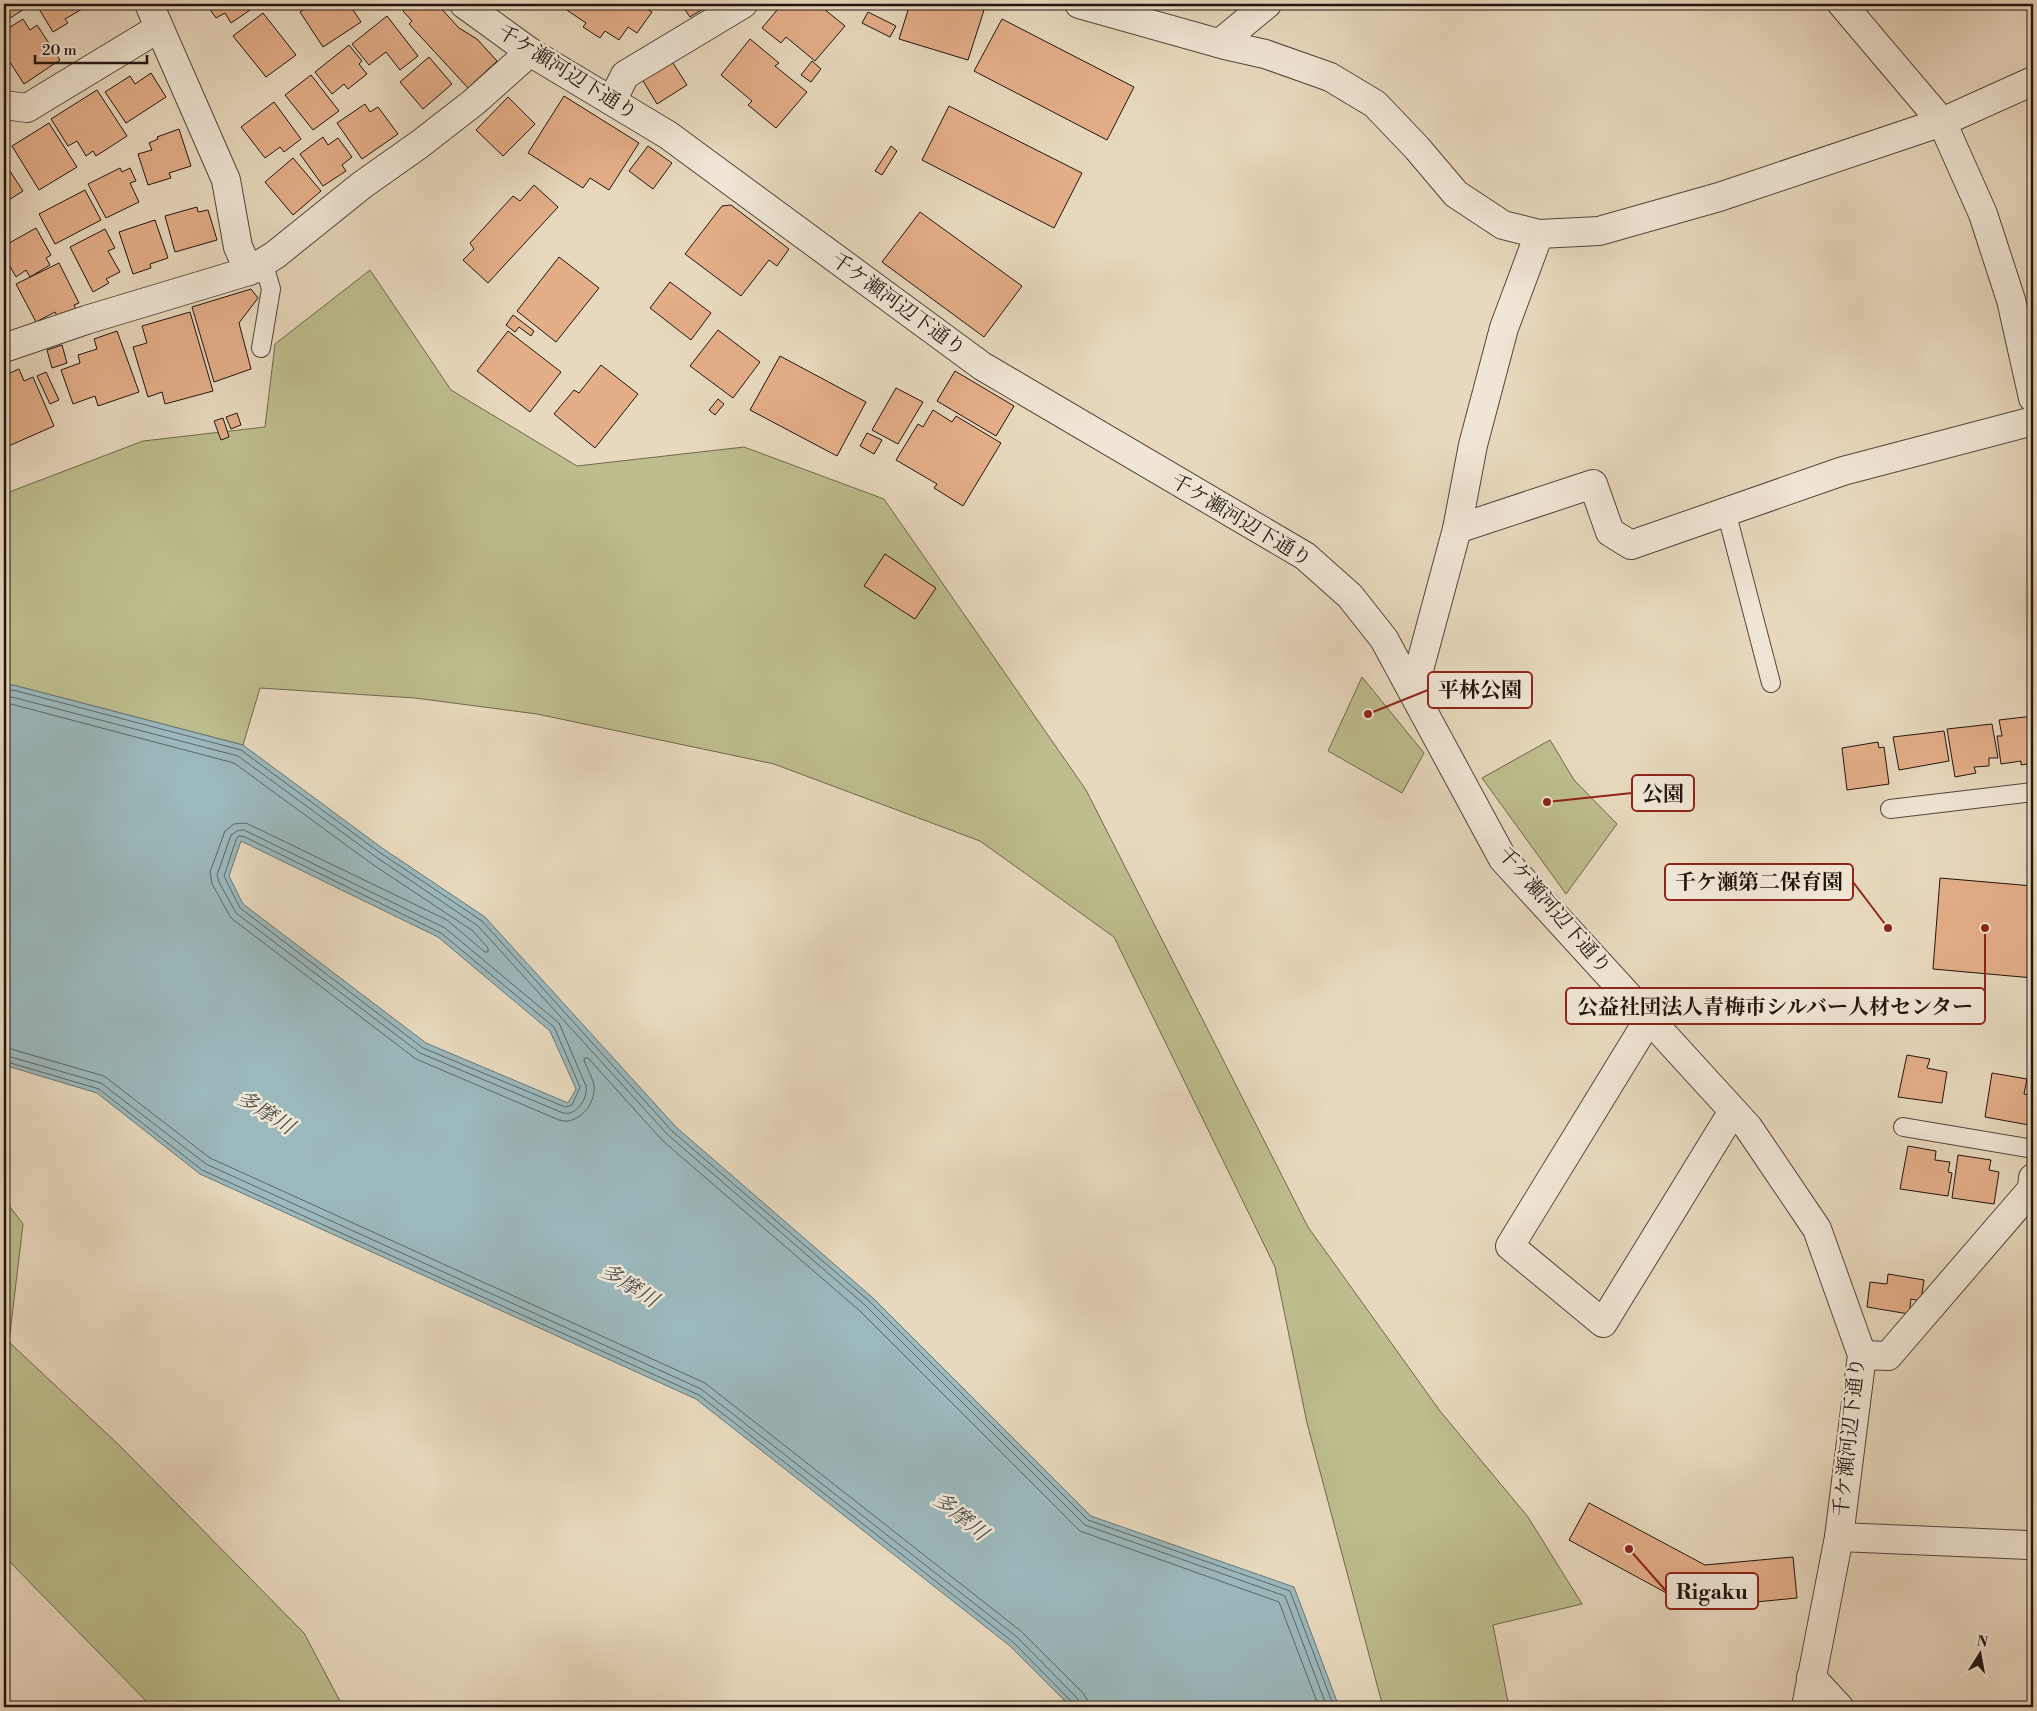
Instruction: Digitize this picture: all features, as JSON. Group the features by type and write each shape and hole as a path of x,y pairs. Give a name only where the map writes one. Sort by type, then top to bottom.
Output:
{"street":[{"name":"千ケ瀬河辺下通り","path":"464,4 530,52 668,135 982,366 1305,556 1350,596 1384,639 1503,859 1748,1127 1817,1230 1862,1355 1839,1537 1806,1707"},
{"path":"612,101 626,75 742,4"},
{"path":"1079,4 1220,44 1265,54 1330,78 1375,104 1417,148 1456,194 1503,225 1539,234 1599,231 1719,197 1942,122 2033,81"},
{"path":"1220,44 1266,4"},
{"path":"1842,4 1942,122 1983,214 2011,300 2033,398"},
{"path":"4,105 27,108 154,16 226,180 238,247 249,271"},
{"path":"4,348 86,320 249,271 275,255 362,185 420,144 474,102 530,52"},
{"path":"1413,692 1456,529 1473,446 1504,328 1539,234"},
{"path":"1456,529 1592,484 1610,532 1631,545 1843,471 2033,421"},
{"path":"1649,1018 1510,1246 1603,1323 1733,1111"},
{"path":"1862,1355 1888,1356 2033,1186"},
{"path":"1839,1537 2029,1545"},
{"path":"1811,1677 1839,1707"}],"lane":[{"path":"249,271 267,275 270,289 261,348"},
{"path":"1726,511 1771,683"},
{"path":"1890,809 2033,792"},
{"path":"1903,1127 2033,1149"}],"green space":[{"path":"370,270 451,390 577,466 744,447 884,499 1086,790 1308,1227 1440,1411 1528,1517 1582,1604 1493,1625 1509,1707 1383,1707 1307,1423 1275,1267 1114,937 980,841 774,764 537,714 415,698 260,688 243,745 13,685 4,686 4,494 143,441 265,427 275,344"},
{"path":"1362,677 1424,753 1402,793 1328,751"},
{"path":"1550,740 1574,780 1617,824 1566,894 1482,778"},
{"path":"4,1199 23,1224 9,1342 120,1446 304,1633 343,1707 152,1707 4,1556"}],"water":[{"name":"多摩川","path":"13,685 243,745 382,848 485,917 676,1127 872,1297 1091,1516 1294,1587 1339,1707 1071,1707 1010,1646 696,1399 200,1174 97,1093 4,1065 4,686","holes":["241,841 438,937 550,1031 576,1089 568,1103 426,1043 243,904 229,876"]}],"building":[{"path":"4,4 21,4 24,9 4,22"},
{"path":"36,4 89,5 65,19 68,23 53,32"},
{"path":"206,4 259,4 231,23 225,13 216,18"},
{"path":"273,4 287,4 278,10"},
{"path":"312,4 349,4 361,22 323,47 300,12"},
{"path":"411,4 437,4 459,28 477,39 497,61 468,88 409,24 412,21 403,11"},
{"path":"558,4 643,4 642,6 652,12 637,33 628,27 619,40 605,31 600,38 583,27 586,23"},
{"path":"681,4 711,4 690,17"},
{"path":"782,4 818,4 845,26 815,61 786,37 781,43 762,28"},
{"path":"910,4 963,4 984,10 968,60 899,39"},
{"path":"868,12 896,26 890,37 862,23"},
{"path":"263,13 296,55 266,77 233,36"},
{"path":"387,16 418,56 400,70 386,52 369,65 352,44"},
{"path":"23,19 30,30 37,25 60,60 24,84 4,53 4,42 7,40 4,31"},
{"path":"1002,19 1134,87 1107,140 974,71"},
{"path":"750,39 779,63 775,66 807,92 776,128 748,105 752,101 721,75"},
{"path":"349,45 362,61 359,64 367,74 348,89 344,84 332,94 315,72"},
{"path":"429,57 452,84 423,109 400,82"},
{"path":"671,60 687,85 657,104 642,79"},
{"path":"812,61 821,69 811,82 801,75"},
{"path":"151,73 166,97 126,123 105,92 130,76 135,84"},
{"path":"311,75 339,111 313,130 285,95"},
{"path":"97,90 127,136 96,156 93,151 86,156 77,141 68,146 51,119"},
{"path":"564,96 639,143 609,190 590,178 583,188 528,153"},
{"path":"508,97 535,124 503,156 476,130"},
{"path":"274,102 301,139 284,152 280,147 265,158 241,127"},
{"path":"365,104 370,112 378,107 398,134 362,159 337,123"},
{"path":"949,106 1082,173 1054,228 922,160"},
{"path":"49,123 77,167 39,190 12,146"},
{"path":"179,129 191,166 169,173 171,178 148,185 138,154 152,150 149,143 158,139 157,137"},
{"path":"323,137 328,145 338,138 352,157 342,165 346,171 323,186 300,154"},
{"path":"648,146 672,163 653,189 629,171"},
{"path":"891,146 897,151 882,175 875,171"},
{"path":"293,158 321,191 293,215 265,182"},
{"path":"4,162 23,191 4,203"},
{"path":"120,168 122,172 130,168 136,181 130,183 139,202 106,218 88,184"},
{"path":"534,185 558,207 488,283 463,260 474,249 470,243 513,196 520,201"},
{"path":"85,190 101,220 55,244 39,214"},
{"path":"731,205 789,249 777,266 769,260 741,296 685,254 722,206"},
{"path":"197,207 198,212 208,210 217,240 175,252 165,216"},
{"path":"920,212 1022,286 984,337 882,262"},
{"path":"155,220 168,258 150,264 151,268 133,274 119,232"},
{"path":"36,228 51,255 46,258 50,265 30,277 26,270 16,277 4,256 4,246"},
{"path":"105,229 115,248 108,251 120,272 106,279 109,283 93,292 70,247"},
{"path":"559,257 599,288 556,342 517,311"},
{"path":"59,263 79,303 74,305 76,309 58,318 55,312 36,322 16,284"},
{"path":"670,282 711,313 691,340 650,308"},
{"path":"251,289 258,298 239,323 251,369 214,382 192,307"},
{"path":"190,312 213,391 165,404 162,392 148,397 133,347 147,343 142,326"},
{"path":"513,315 534,331 531,336 519,327 515,332 506,325"},
{"path":"718,330 760,362 733,398 690,366"},
{"path":"117,331 139,392 98,406 95,396 73,404 61,370 80,363 78,355 97,349 94,339"},
{"path":"508,331 561,372 530,412 477,371"},
{"path":"62,345 67,363 52,368 47,350"},
{"path":"780,356 866,402 837,456 750,410"},
{"path":"4,364 8,374 19,369 24,381 33,377 54,426 4,448"},
{"path":"601,365 638,394 595,448 554,414 574,390 579,393"},
{"path":"955,371 1014,406 996,436 937,401"},
{"path":"46,372 59,400 50,404 37,376"},
{"path":"896,388 923,402 898,444 872,430"},
{"path":"718,399 724,404 715,415 709,410"},
{"path":"933,410 952,422 956,416 1001,443 963,506 934,488 937,484 896,460 918,424 923,427"},
{"path":"237,413 241,425 231,429 226,417"},
{"path":"223,418 229,437 221,440 214,421"},
{"path":"867,433 882,440 874,454 860,446"},
{"path":"885,554 936,588 915,619 864,586"},
{"path":"2033,716 2033,763 2021,765 2021,761 2001,764 1997,736 2002,736 1999,720"},
{"path":"1992,724 1998,758 1989,758 1989,766 1974,767 1976,773 1955,777 1947,729"},
{"path":"1944,731 1949,761 1899,770 1893,737"},
{"path":"1878,742 1879,748 1884,747 1889,784 1847,790 1842,748"},
{"path":"1940,878 2033,886 2033,978 1933,969"},
{"path":"1907,1055 1930,1059 1927,1068 1947,1072 1942,1103 1898,1097"},
{"path":"1992,1073 2027,1079 2024,1094 2033,1096 2029,1125 1985,1117"},
{"path":"1908,1146 1936,1151 1935,1160 1950,1162 1948,1172 1952,1173 1948,1196 1900,1189"},
{"path":"1958,1155 1991,1160 1989,1170 1999,1172 1994,1204 1952,1198"},
{"path":"1888,1274 1924,1280 1921,1301 1911,1299 1909,1314 1867,1307 1870,1282 1887,1284"},
{"path":"1589,1503 1705,1565 1793,1557 1797,1598 1694,1608 1569,1540"}],"place":[{"name":"平林公園","path":"1368,714"},
{"name":"公園","path":"1547,802"},
{"name":"千ケ瀬第二保育園","path":"1888,928"},
{"name":"公益社団法人青梅市シルバー人材センター","path":"1985,928"},
{"name":"Rigaku","path":"1629,1549"}]}
